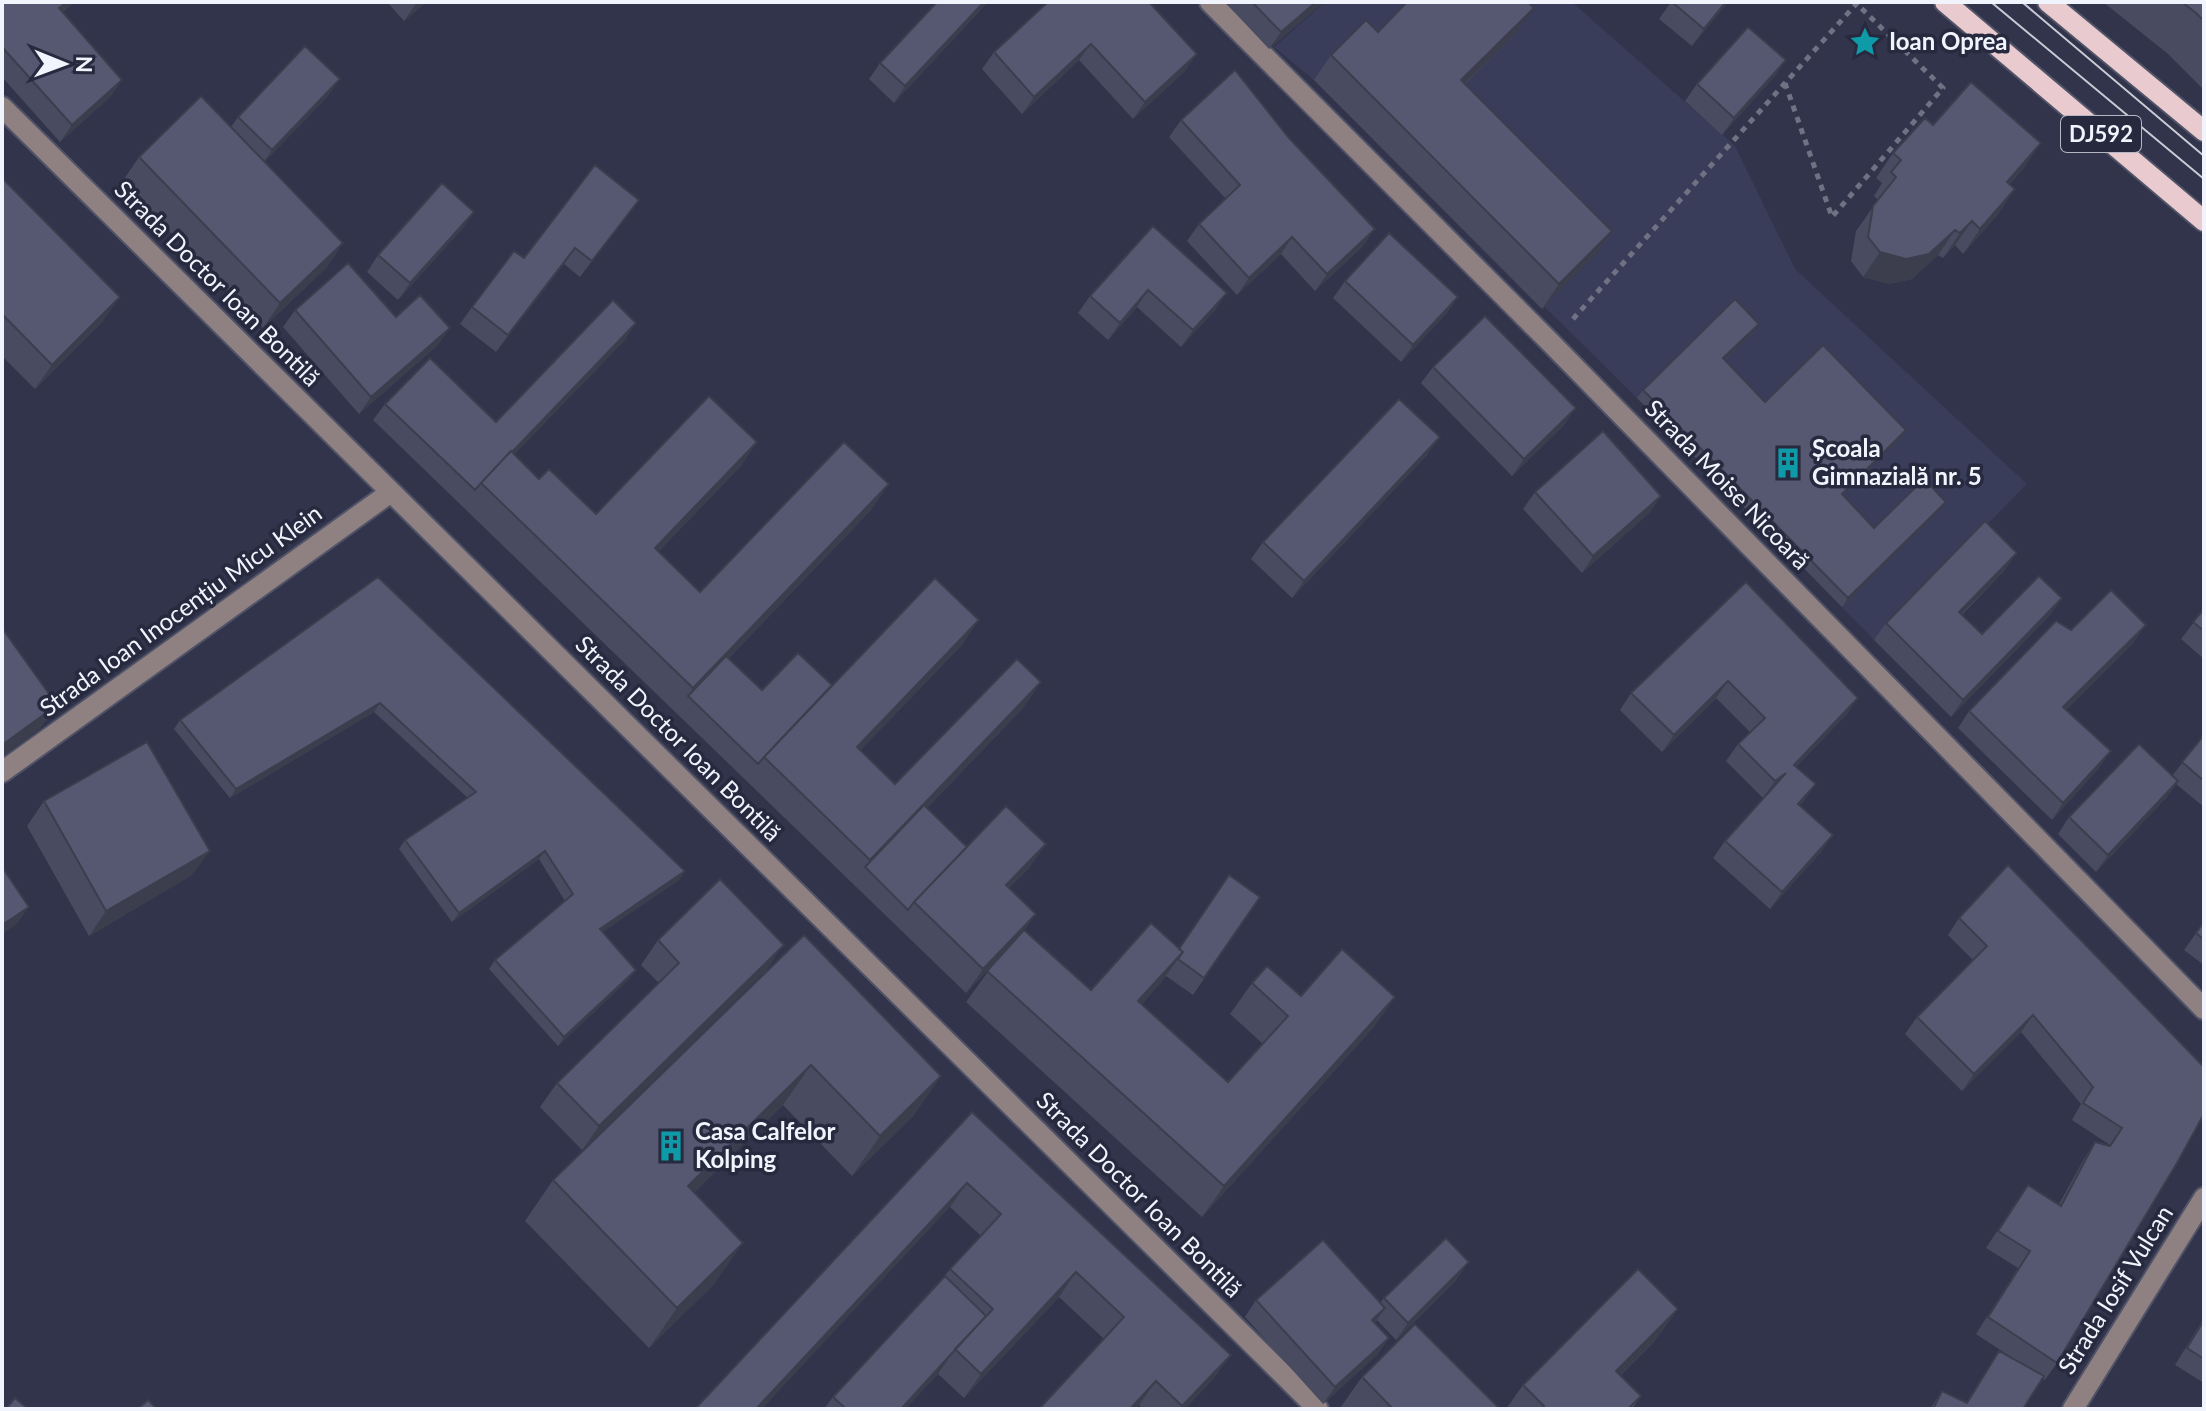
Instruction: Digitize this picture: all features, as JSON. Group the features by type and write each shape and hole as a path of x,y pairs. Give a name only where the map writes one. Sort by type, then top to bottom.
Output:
{"main road":[{"name":"DJ592","path":"1945,2 2204,221"},
{"name":"DJ592","path":"2048,2 2204,131"}],"street":[{"name":"Strada Moise Nicoară","path":"1210,2 1551,343 2204,1009"},
{"name":"Strada Doctor Ioan Bontilă","path":"2,107 1318,1409"},
{"name":"Strada Ioan Inocențiu Micu Klein","path":"2,772 391,492"},
{"name":"Strada Iosif Vulcan","path":"2073,1409 2204,1198"}],"path":[{"path":"1551,343 1785,83 1857,3 1943,88 1832,217 1785,83"}],"shaded area":[{"path":"1325,2 1572,2 1735,146 1795,269 2027,484 1874,640 1637,398 1314,80 1274,47"}],"building":[{"path":"2,2 67,2 59,8 122,80 72,125 2,47"},
{"path":"937,2 984,2 905,86 880,63"},
{"path":"1048,2 1149,2 1197,54 1145,102 1091,44 1034,97 994,52"},
{"path":"1252,2 1316,2 1281,32"},
{"path":"1407,2 1528,2 1534,8 1461,80 1612,231 1559,284 1331,55 1366,20 1378,32"},
{"path":"1672,2 1726,2 1704,29"},
{"path":"2182,2 2204,2 2204,21 2196,13"},
{"path":"1748,27 1786,60 1734,118 1697,84"},
{"path":"305,46 340,79 272,150 238,117"},
{"path":"1235,70 1289,138 1375,229 1327,274 1292,237 1249,278 1199,224 1240,185 1181,120"},
{"path":"1971,82 2041,143 2007,182 2015,189 1980,229 1972,221 1960,233 1955,230 1929,254 1906,259 1880,252 1868,237 1873,206 1896,177 1891,172 1901,160 1893,153 1925,118 1933,125"},
{"path":"201,96 343,243 280,303 139,157"},
{"path":"595,165 639,200 592,261 575,248 508,335 472,307 514,251 524,258"},
{"path":"2,178 120,297 52,365 2,314"},
{"path":"442,183 474,212 410,283 378,255"},
{"path":"1153,226 1227,293 1193,330 1148,290 1120,323 1090,296"},
{"path":"1389,233 1458,297 1413,345 1345,281"},
{"path":"348,263 396,317 420,295 450,328 371,397 295,310"},
{"name":"Școala Gimnazială nr. 5","path":"1735,299 1759,324 1723,358 1765,402 1823,345 1906,430 1842,494 1874,528 1924,479 1946,502 1848,598 1643,390"},
{"path":"613,300 636,323 475,490 385,404 430,358 496,422"},
{"path":"1485,316 1576,408 1524,459 1433,367"},
{"path":"709,396 757,442 655,548 700,592 844,442 889,484 693,688 481,483 511,451 539,479 549,469 596,514"},
{"path":"1399,399 1440,437 1304,581 1263,542"},
{"path":"1603,431 1661,496 1593,556 1535,492"},
{"path":"1985,521 2017,553 1959,612 1982,634 2039,576 2062,598 1963,700 1886,623"},
{"path":"378,577 685,871 600,929 636,970 564,1037 495,960 573,894 545,851 459,913 405,840 476,792 380,703 236,789 180,720"},
{"path":"935,578 979,620 857,747 895,784 1017,659 1041,682 870,860 764,757"},
{"path":"1746,582 1858,698 1794,765 1816,784 1798,804 1833,835 1782,892 1725,841 1786,773 1775,781 1738,744 1765,718 1728,681 1674,735 1631,693"},
{"path":"2111,590 2146,625 2063,707 2111,751 2063,803 1969,711 2056,621 2071,630"},
{"path":"2204,609 2204,631 2193,622"},
{"path":"2,628 57,705 2,745"},
{"path":"798,653 832,685 758,764 688,696 726,656 762,690"},
{"path":"2204,735 2204,781 2182,762"},
{"path":"147,742 210,851 106,911 44,801"},
{"path":"2139,744 2178,781 2108,855 2069,817"},
{"path":"924,805 967,847 908,910 865,867"},
{"path":"1006,806 1046,844 1006,885 1036,914 983,969 914,902"},
{"path":"2008,865 2204,1067 2204,1114 2057,1363 1988,1317 2030,1251 1998,1231 2028,1185 2061,1206 2095,1142 2110,1146 2122,1128 2083,1103 2093,1087 2033,1015 1974,1074 1917,1017 1987,946 1959,918"},
{"path":"2,867 29,907 2,925"},
{"path":"1229,875 1260,897 1204,978 1178,959 1183,952 1179,949"},
{"path":"720,879 784,945 599,1126 557,1083 679,963 658,940"},
{"path":"2204,922 2204,940 2196,933"},
{"path":"1151,923 1183,952 1138,1001 1228,1082 1288,1016 1252,983 1267,966 1301,996 1342,949 1395,997 1224,1186 987,971 1024,930 1091,990"},
{"name":"Casa Calfelor Kolping","path":"804,935 941,1076 880,1136 811,1065 688,1186 743,1243 677,1308 553,1180"},
{"path":"972,1112 1231,1355 1182,1406 1156,1381 1130,1409 1039,1409 1124,1317 1076,1272 981,1374 955,1349 993,1309 950,1269 1001,1214 967,1183 756,1409 695,1409"},
{"path":"1446,1238 1469,1262 1408,1323 1384,1298"},
{"path":"1323,1240 1385,1308 1372,1320 1389,1338 1335,1387 1256,1300"},
{"path":"1638,1269 1678,1309 1616,1371 1641,1396 1628,1409 1541,1409 1544,1406 1523,1385"},
{"path":"945,1276 986,1316 901,1409 846,1409 833,1397"},
{"path":"2204,1320 2204,1359 2187,1348"},
{"path":"1415,1324 1500,1409 1393,1409 1362,1377"},
{"path":"1999,1351 2044,1376 2023,1409 1933,1409 1942,1391 1967,1403"},
{"path":"15,1398 28,1409 6,1409"},
{"path":"148,1400 157,1409 138,1409"}],"tram line":[{"path":"1991,2 2204,179"},
{"path":"2022,2 2204,156"}],"place":[{"name":"Ioan Oprea","path":"1865,42"},
{"name":"Școala Gimnazială nr. 5","path":"1788,463"},
{"name":"Casa Calfelor Kolping","path":"671,1146"}]}
